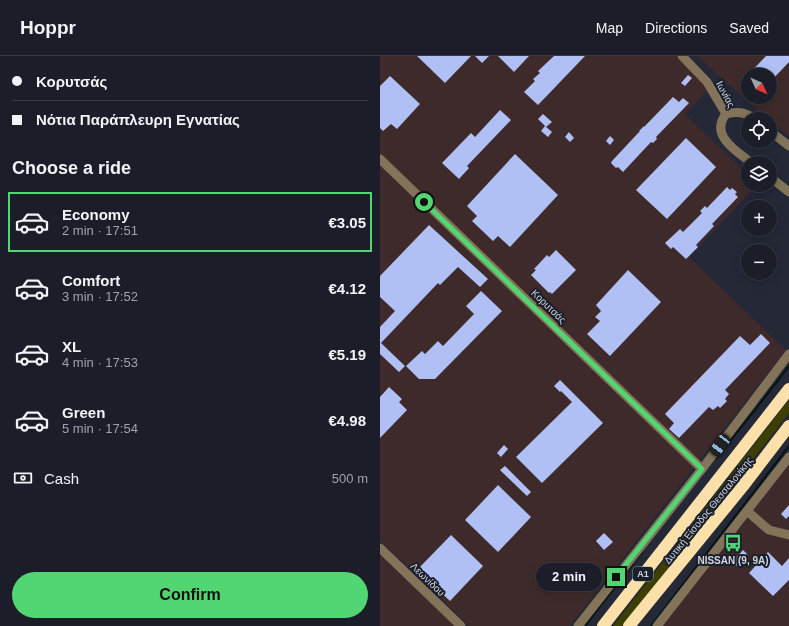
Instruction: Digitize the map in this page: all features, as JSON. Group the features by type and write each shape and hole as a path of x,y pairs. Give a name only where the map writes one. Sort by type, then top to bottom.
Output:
{"highway":[{"name":"Δυτική Είσοδος Θεσσαλονίκης","path":"603,626 789,389"},
{"name":"Δυτική Είσοδος Θεσσαλονίκης","path":"629,626 743,486 789,426"}],"street":[{"name":"Ιωνίας","path":"682,56 706,82 726,114 720,126 723,137 743,156"},
{"path":"726,114 741,112"},
{"path":"777,137 789,146"},
{"name":"Κορυτσάς","path":"380,159 702,469"},
{"path":"777,183 789,192"},
{"path":"578,626 702,469 789,354"},
{"path":"657,626 789,457"},
{"path":"747,511 769,530 789,535"},
{"name":"Λεωνίδου","path":"380,548 461,626"}],"shaded area":[{"path":"380,56 676,56 697,75 706,92 685,114 738,165 741,170 741,192 750,192 741,200 741,202 689,257 786,350 570,626 469,626 380,541"},
{"path":"697,56 789,56 789,137 777,127 777,112 759,112 750,104 777,104 777,68 741,68 741,96"},
{"path":"789,400 789,413 623,626 613,626"},
{"path":"789,464 789,626 662,626"},
{"path":"380,553 457,626 380,626"}],"building":[{"path":"417,56 471,56 445,83"},
{"path":"475,56 489,56 482,63"},
{"path":"498,56 529,56 514,72"},
{"path":"554,56 585,56 538,105 524,92 535,81 533,79 540,73 538,71"},
{"path":"766,56 789,56 789,62 777,75 777,68 755,68"},
{"path":"688,75 692,78 685,86 681,83"},
{"path":"390,76 420,104 397,129 391,124 383,131 380,128 380,86"},
{"path":"673,97 679,102 683,98 689,103 656,137 657,139 653,143 651,142 623,172 618,167 616,168 611,163 612,161"},
{"path":"500,110 511,120 467,166 469,168 459,179 442,163 471,133 475,137"},
{"path":"543,114 552,122 546,127 538,119"},
{"path":"545,126 552,132 548,137 541,131"},
{"path":"569,132 574,138 570,142 565,137"},
{"path":"610,136 614,140 610,145 606,141"},
{"path":"686,138 716,167 667,219 636,190"},
{"path":"515,154 558,195 510,247 498,236 493,241 472,221 477,216 467,206"},
{"path":"727,187 730,190 732,188 737,192 735,194 738,197 712,224 714,226 696,245 698,247 686,259 673,247 671,249 665,243 680,229 683,232 702,213 700,211 705,206 707,208"},
{"path":"429,225 488,279 480,287 458,267 440,285 438,283 381,343 405,366 399,372 380,354 380,327 395,311 380,297 380,276"},
{"path":"556,250 576,270 552,294 550,292 549,293 531,275 536,270 534,269 547,255 549,257"},
{"path":"628,270 661,302 610,356 587,334 600,321 595,317 601,311 596,305"},
{"path":"481,291 502,311 435,379 419,379 406,366 422,351 425,354 438,341 443,346 474,314 466,306"},
{"path":"761,334 770,343 725,390 729,394 725,399 727,401 720,408 718,406 713,410 709,407 679,438 669,429 674,423 665,414 740,336 750,345"},
{"path":"560,380 603,423 542,483 516,457 572,402 554,386"},
{"path":"389,387 402,399 399,402 407,410 380,438 380,397"},
{"path":"504,445 508,449 501,457 497,453"},
{"path":"505,466 531,492 527,496 500,470"},
{"path":"498,485 531,517 498,552 465,520"},
{"path":"789,505 789,516 786,519 781,514"},
{"path":"604,533 613,542 604,550 596,541"},
{"path":"451,535 483,566 450,601 417,570"},
{"path":"743,550 747,554 736,566 732,562"},
{"path":"768,552 782,566 789,558 789,580 773,596 749,573"}],"waterway":[{"path":"715,459 789,366"},
{"path":"651,626 789,446"},
{"path":"585,626 642,552"}],"place":[{"name":"NISSAN (9, 9Α)","path":"733,543"}],"route":[{"path":"424,202 702,469 616,577"}]}
